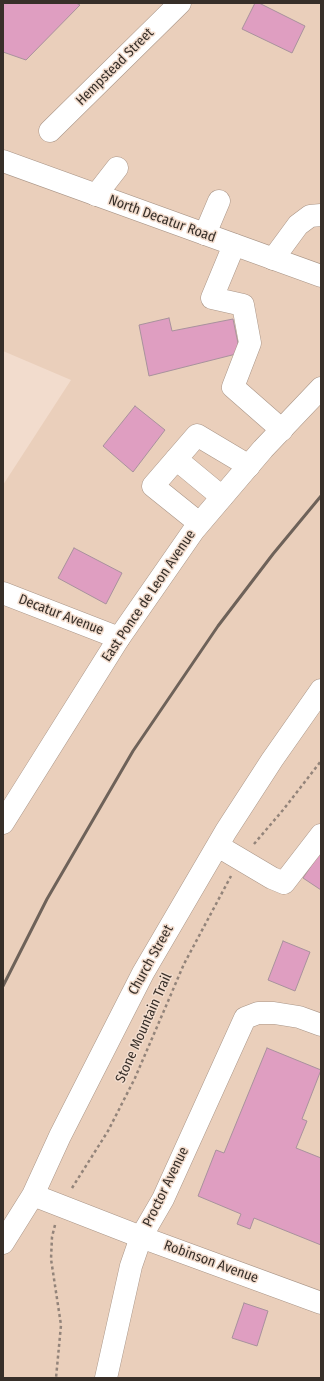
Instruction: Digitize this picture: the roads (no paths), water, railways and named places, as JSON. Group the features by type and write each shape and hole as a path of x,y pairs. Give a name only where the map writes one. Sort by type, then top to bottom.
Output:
{"street":[{"name":"Hempstead Street","path":"50,131 180,3"},
{"name":"North Decatur Road","path":"3,161 321,276"},
{"path":"96,195 117,168"},
{"path":"205,234 219,201"},
{"path":"273,259 298,225 310,216 321,215"},
{"path":"234,245 212,298 243,306 250,343 233,387 282,430"},
{"name":"East Ponce de Leon Avenue","path":"5,815 119,638 200,523 249,466 321,388"},
{"path":"200,523 153,486 176,459 197,435 249,466"},
{"path":"176,459 222,497"},
{"name":"Decatur Avenue","path":"3,593 119,638"},
{"name":"Church Street","path":"3,1243 33,1195 60,1136 143,973 218,846 272,760 321,690"},
{"path":"218,846 272,878 284,882 321,835"},
{"name":"Proctor Avenue","path":"106,1378 131,1266 141,1237 163,1199 245,1018 258,1013 299,1017 321,1025"},
{"name":"Robinson Avenue","path":"33,1195 141,1237 321,1303"}],"railway":[{"path":"3,986 47,899 133,751 218,626 273,554 321,496"}]}
